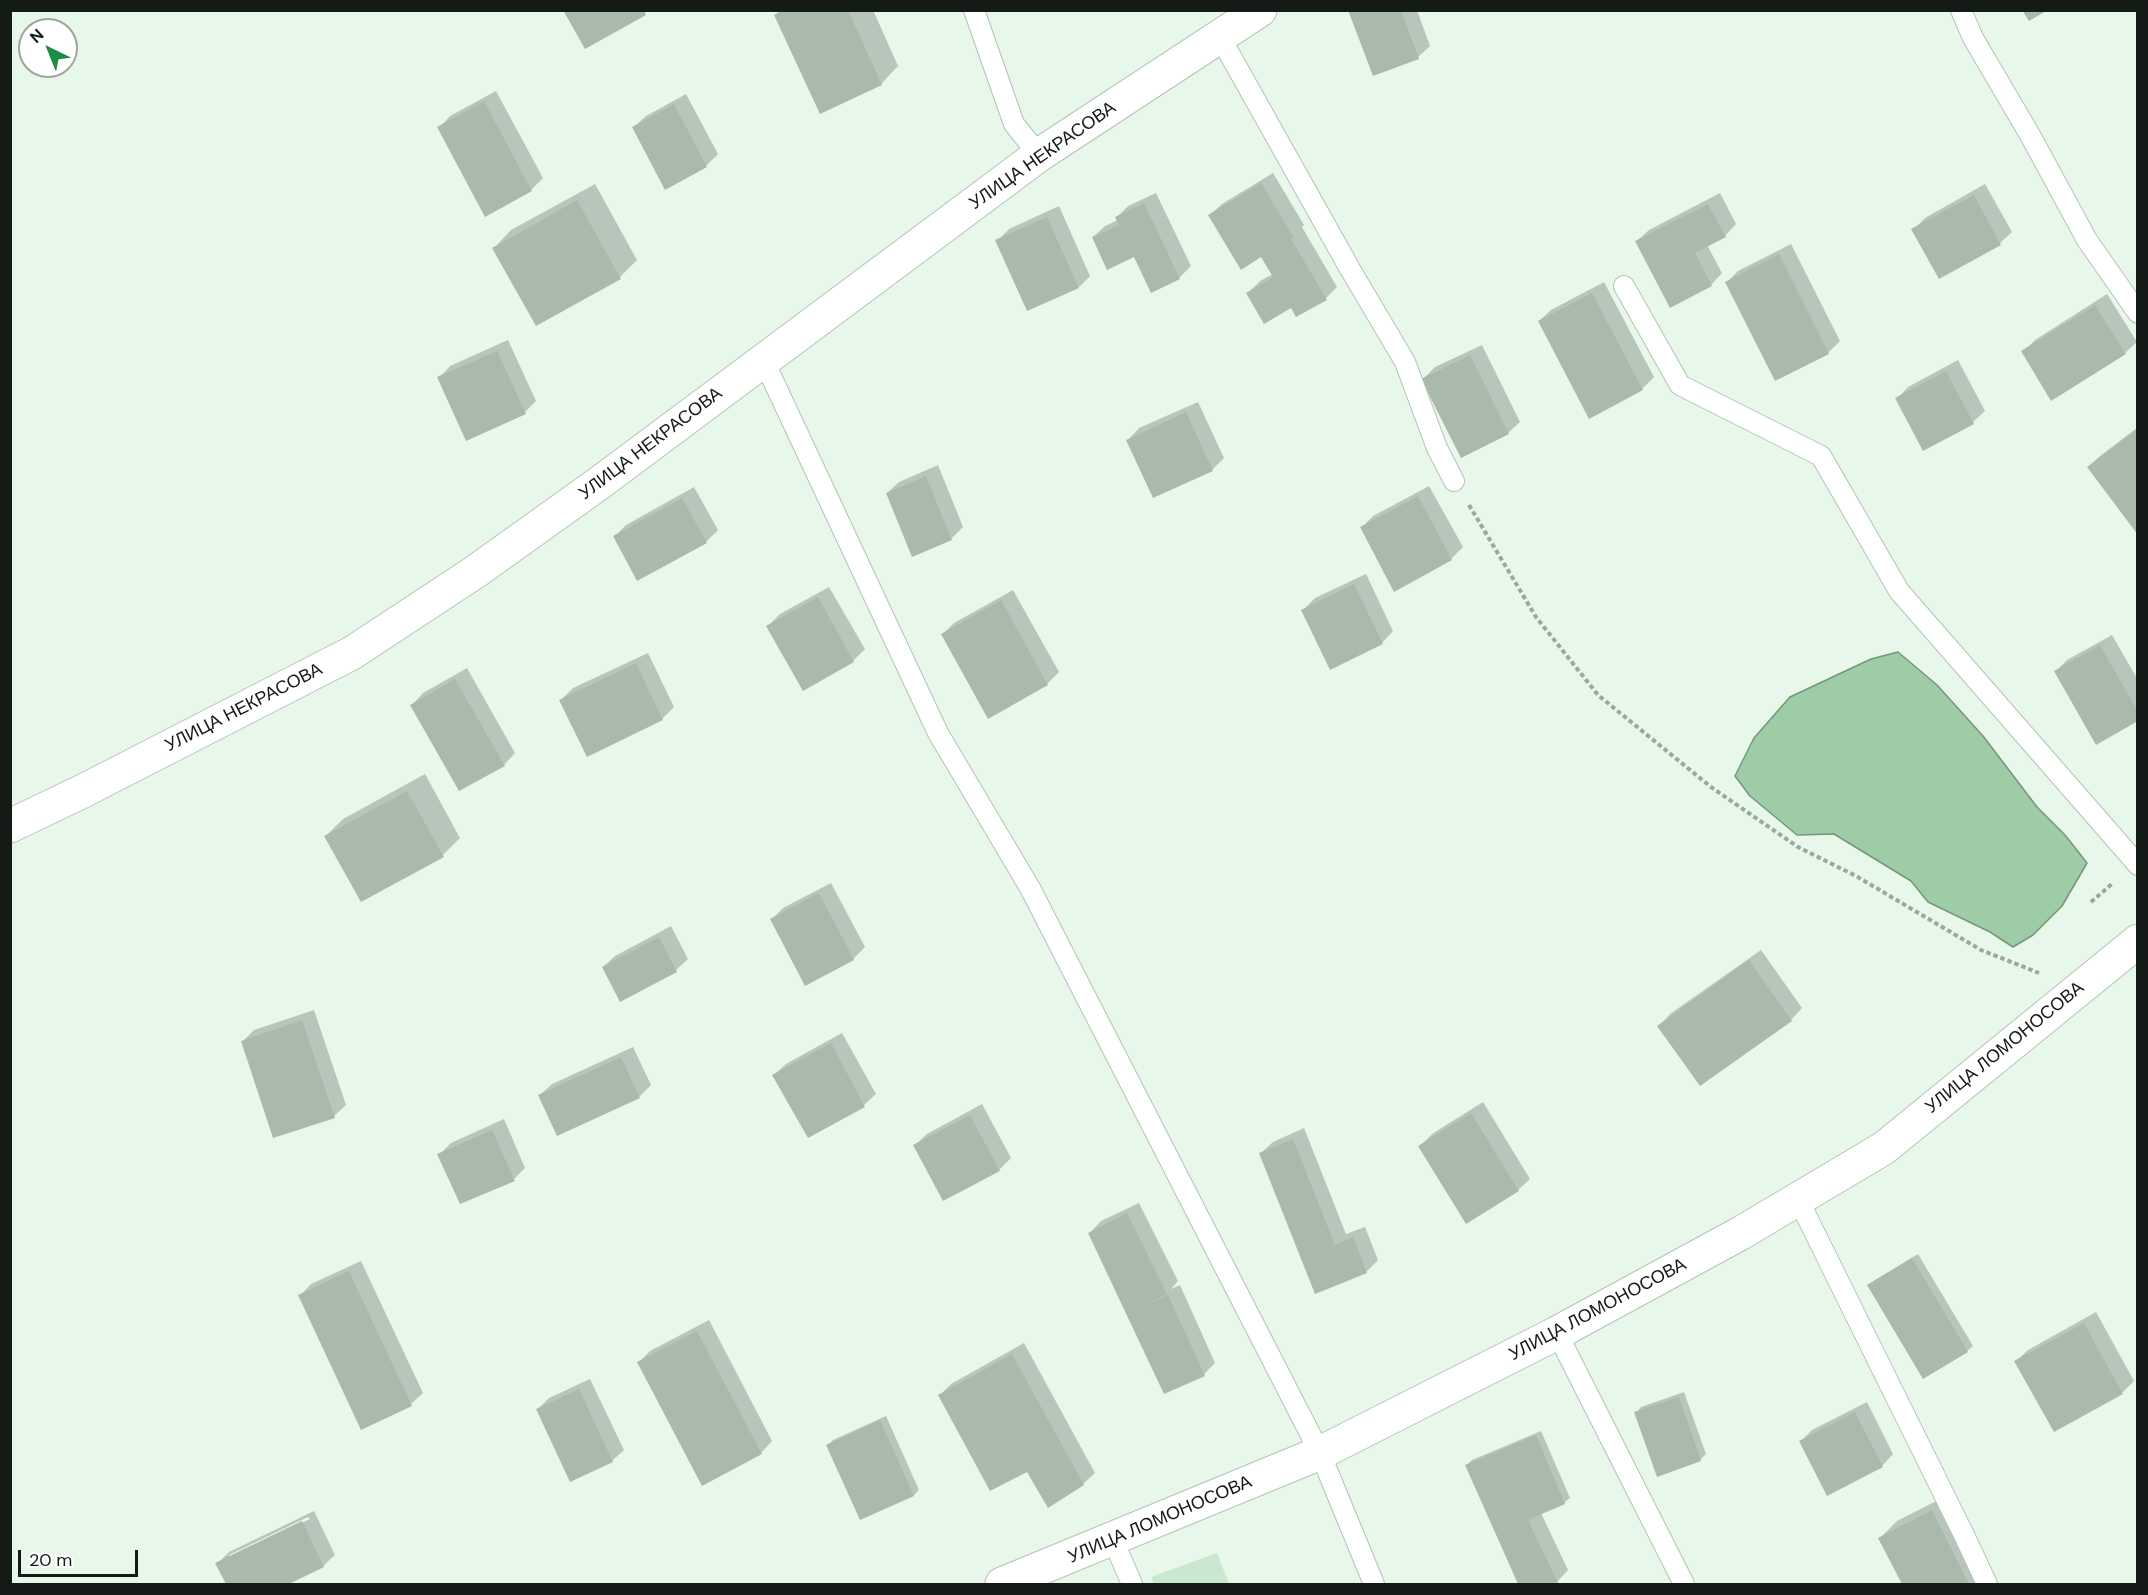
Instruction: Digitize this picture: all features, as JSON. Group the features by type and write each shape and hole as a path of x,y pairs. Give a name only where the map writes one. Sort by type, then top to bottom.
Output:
{"street":[{"name":"УЛИЦА НЕКРАСОВА","path":"10,826 352,653 476,572 598,484 1039,155 1260,10"},
{"name":"УЛИЦА ЛОМОНОСОВА","path":"1002,1584 1320,1453 1557,1333 1741,1233 1884,1148 2138,941"}],"lane":[{"path":"974,10 1014,124 1039,155"},
{"path":"1962,10 1973,38 2030,135 2087,240 2138,313"},
{"path":"1220,37 1404,362 1437,448 1454,482"},
{"path":"1624,286 1680,385 1821,456 1899,591 2138,865"},
{"path":"763,359 938,733 1030,888 1320,1453 1374,1584"},
{"path":"1798,1199 1987,1584"},
{"path":"1557,1333 1684,1584"},
{"path":"1113,1540 1132,1584"}],"path":[{"path":"1454,482 1536,617 1598,695 1711,787 1798,847 1856,876 1981,950 2048,979"}],"shaded area":[{"path":"1898,652 1937,685 1983,736 2037,807 2065,835 2087,863 2062,906 2033,935 2013,947 1990,932 1928,902 1911,881 1834,834 1797,835 1750,796 1735,776 1754,738 1790,697 1871,659"},
{"path":"1217,1553 1229,1584 1154,1584 1151,1577"}],"building":[{"path":"563,10 644,10 646,15 585,49"},
{"path":"783,10 848,10 882,85 820,114 774,15"},
{"path":"1348,10 1401,10 1419,59 1373,76"},
{"path":"2022,10 2048,10 2029,21"},
{"path":"484,101 532,191 485,217 437,127"},
{"path":"674,104 707,167 665,190 632,127"},
{"path":"1261,183 1327,300 1296,317 1291,308 1264,324 1246,293 1273,277 1261,257 1241,270 1208,215"},
{"path":"1974,195 2001,245 1939,279 1911,229"},
{"path":"577,200 621,279 536,326 492,248"},
{"path":"1144,203 1180,279 1151,293 1134,257 1107,270 1092,237 1119,225 1115,217"},
{"path":"1708,204 1726,237 1695,253 1712,286 1670,308 1635,241"},
{"path":"1047,217 1079,288 1027,311 995,240"},
{"path":"1779,254 1829,354 1775,381 1725,282"},
{"path":"1592,293 1643,390 1589,419 1538,321"},
{"path":"2095,305 2126,354 2051,401 2021,351"},
{"path":"497,351 526,414 466,441 437,377"},
{"path":"1470,355 1509,434 1461,458 1421,379"},
{"path":"1946,371 1974,424 1923,451 1895,398"},
{"path":"1186,412 1213,471 1153,498 1126,440"},
{"path":"2138,429 2138,535 2087,467"},
{"path":"926,476 952,540 912,557 886,493"},
{"path":"1418,496 1452,560 1394,592 1360,527"},
{"path":"682,498 707,543 637,581 613,536"},
{"path":"1354,584 1383,644 1330,670 1301,610"},
{"path":"818,597 854,662 803,691 766,626"},
{"path":"1001,600 1048,685 988,719 941,634"},
{"path":"2100,645 2138,712 2138,721 2096,745 2054,671"},
{"path":"636,663 663,720 587,757 559,700"},
{"path":"455,679 505,766 459,791 410,705"},
{"path":"407,791 444,857 361,902 324,836"},
{"path":"819,893 854,960 805,986 770,919"},
{"path":"659,937 677,972 620,1002 602,967"},
{"path":"1749,960 1792,1021 1700,1086 1657,1026"},
{"path":"302,1020 335,1118 273,1138 241,1041"},
{"path":"831,1043 865,1107 808,1138 772,1075"},
{"path":"621,1057 640,1098 557,1136 538,1095"},
{"path":"1471,1113 1519,1191 1466,1224 1418,1146"},
{"path":"970,1115 1000,1171 943,1201 913,1145"},
{"path":"492,1130 515,1181 460,1204 437,1154"},
{"path":"1293,1139 1335,1245 1353,1237 1367,1273 1315,1294 1259,1153"},
{"path":"1127,1213 1167,1294 1148,1304 1168,1295 1205,1376 1164,1394 1088,1233"},
{"path":"1912,1258 1968,1352 1923,1379 1867,1285"},
{"path":"349,1271 412,1406 361,1430 298,1295"},
{"path":"2084,1323 2123,1394 2054,1432 2014,1361"},
{"path":"697,1331 762,1454 702,1486 637,1362"},
{"path":"1012,1354 1084,1485 1048,1508 1027,1472 990,1491 938,1395"},
{"path":"579,1389 613,1462 570,1482 536,1409"},
{"path":"1679,1397 1701,1461 1657,1477 1634,1412"},
{"path":"1855,1412 1883,1467 1827,1496 1799,1441"},
{"path":"880,1420 914,1496 860,1520 826,1445"},
{"path":"1536,1435 1565,1504 1528,1520 1558,1583 1555,1584 1518,1584 1465,1465"},
{"path":"1932,1510 1969,1584 1902,1584 1878,1538"},
{"path":"302,1521 324,1567 289,1584 226,1584 215,1563"}]}
